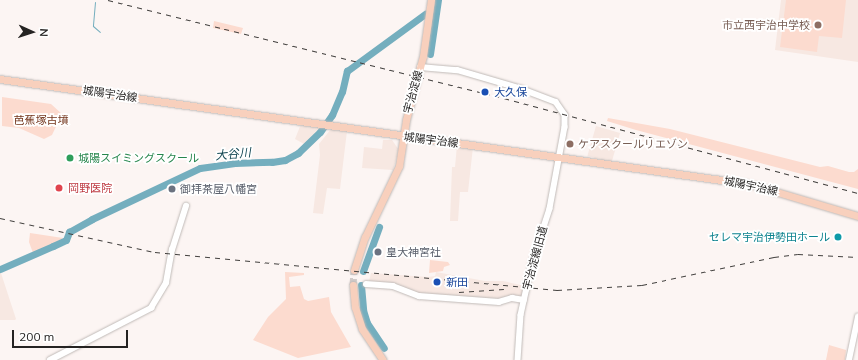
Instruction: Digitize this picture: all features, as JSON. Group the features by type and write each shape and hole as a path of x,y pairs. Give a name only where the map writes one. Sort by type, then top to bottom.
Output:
{"main road":[{"name":"宇治淀線","path":"354,270 365,237 399,166 405,137 408,111 420,67 431,0"},
{"name":"城陽宇治線","path":"0,79 326,124 405,137 560,156 750,184 858,216"},
{"path":"353,285 355,307 362,329 383,360"}],"street":[{"name":"宇治淀線旧道","path":"420,67 450,69 480,75 556,102 566,117 550,209 533,261 524,300 518,332 518,360"},
{"path":"50,360 150,310 166,283 172,250 186,206"},
{"path":"366,284 393,286 419,296 499,302 512,298 524,300"},
{"path":"849,360 858,317"}],"shaded area":[{"name":"市立西宇治中学校","path":"781,0 858,0 858,62 775,50"},
{"path":"301,124 321,127 306,145 295,139"},
{"path":"596,126 620,133 611,163 587,156"},
{"path":"331,129 347,131 340,189 327,188 323,214 313,213 320,155 319,144"},
{"path":"383,140 392,140 399,150 393,170 362,168 364,147 382,149"},
{"path":"457,145 473,147 468,192 460,192 458,221 450,221 452,167 455,167"},
{"path":"0,270 16,319 15,320 0,320"},
{"path":"436,272 485,281 503,281 525,286 522,297 499,301 418,295 391,284 369,281 371,273 428,277 435,276"}],"green space":[{"name":"市立西宇治中学校","path":"786,0 846,0 842,38 819,36 817,52 780,47"},
{"path":"214,21 243,28 241,34 213,28"},
{"name":"芭蕉塚古墳","path":"2,97 51,104 62,114 52,135 44,139 19,128 2,126"},
{"path":"608,118 670,129 820,167 828,166 849,172 854,172 858,169 858,189 636,130 607,121"},
{"path":"30,233 63,238 53,245 33,253 29,242"},
{"path":"430,260 448,262 450,265 444,267 443,271 429,273"},
{"path":"285,272 304,273 304,275 289,277 290,287 300,286 304,299 308,301 329,297 331,312 351,347 298,358 253,340 268,317 286,299"},
{"path":"829,345 846,350 845,360 826,360"}],"waterway":[{"path":"430,54 438,0"},
{"path":"95,2 93,26 100,32"},
{"name":"大谷川","path":"0,269 66,240 69,232 92,219 200,168 235,163 272,162 285,160 298,153 320,132 332,115 342,92 347,71 425,14"},
{"path":"363,271 379,227"},
{"path":"361,285 363,310 367,323 384,348"}],"tunnel":[{"path":"353,285 354,270"}],"railway":[{"path":"108,0 485,93 858,193"},
{"path":"0,218 155,252 557,290 642,285 774,257 798,254 858,257"},
{"path":"459,292 504,289"}],"place":[{"name":"市立西宇治中学校","path":"818,25"},
{"name":"大久保","path":"485,92"},
{"name":"ケアスクールリエゾン","path":"570,144"},
{"name":"城陽スイミングスクール","path":"70,158"},
{"name":"岡野医院","path":"59,188"},
{"name":"御拝茶屋八幡宮","path":"172,189"},
{"name":"セレマ宇治伊勢田ホール","path":"838,237"},
{"name":"皇大神宮社","path":"378,252"},
{"name":"新田","path":"437,282"}]}
